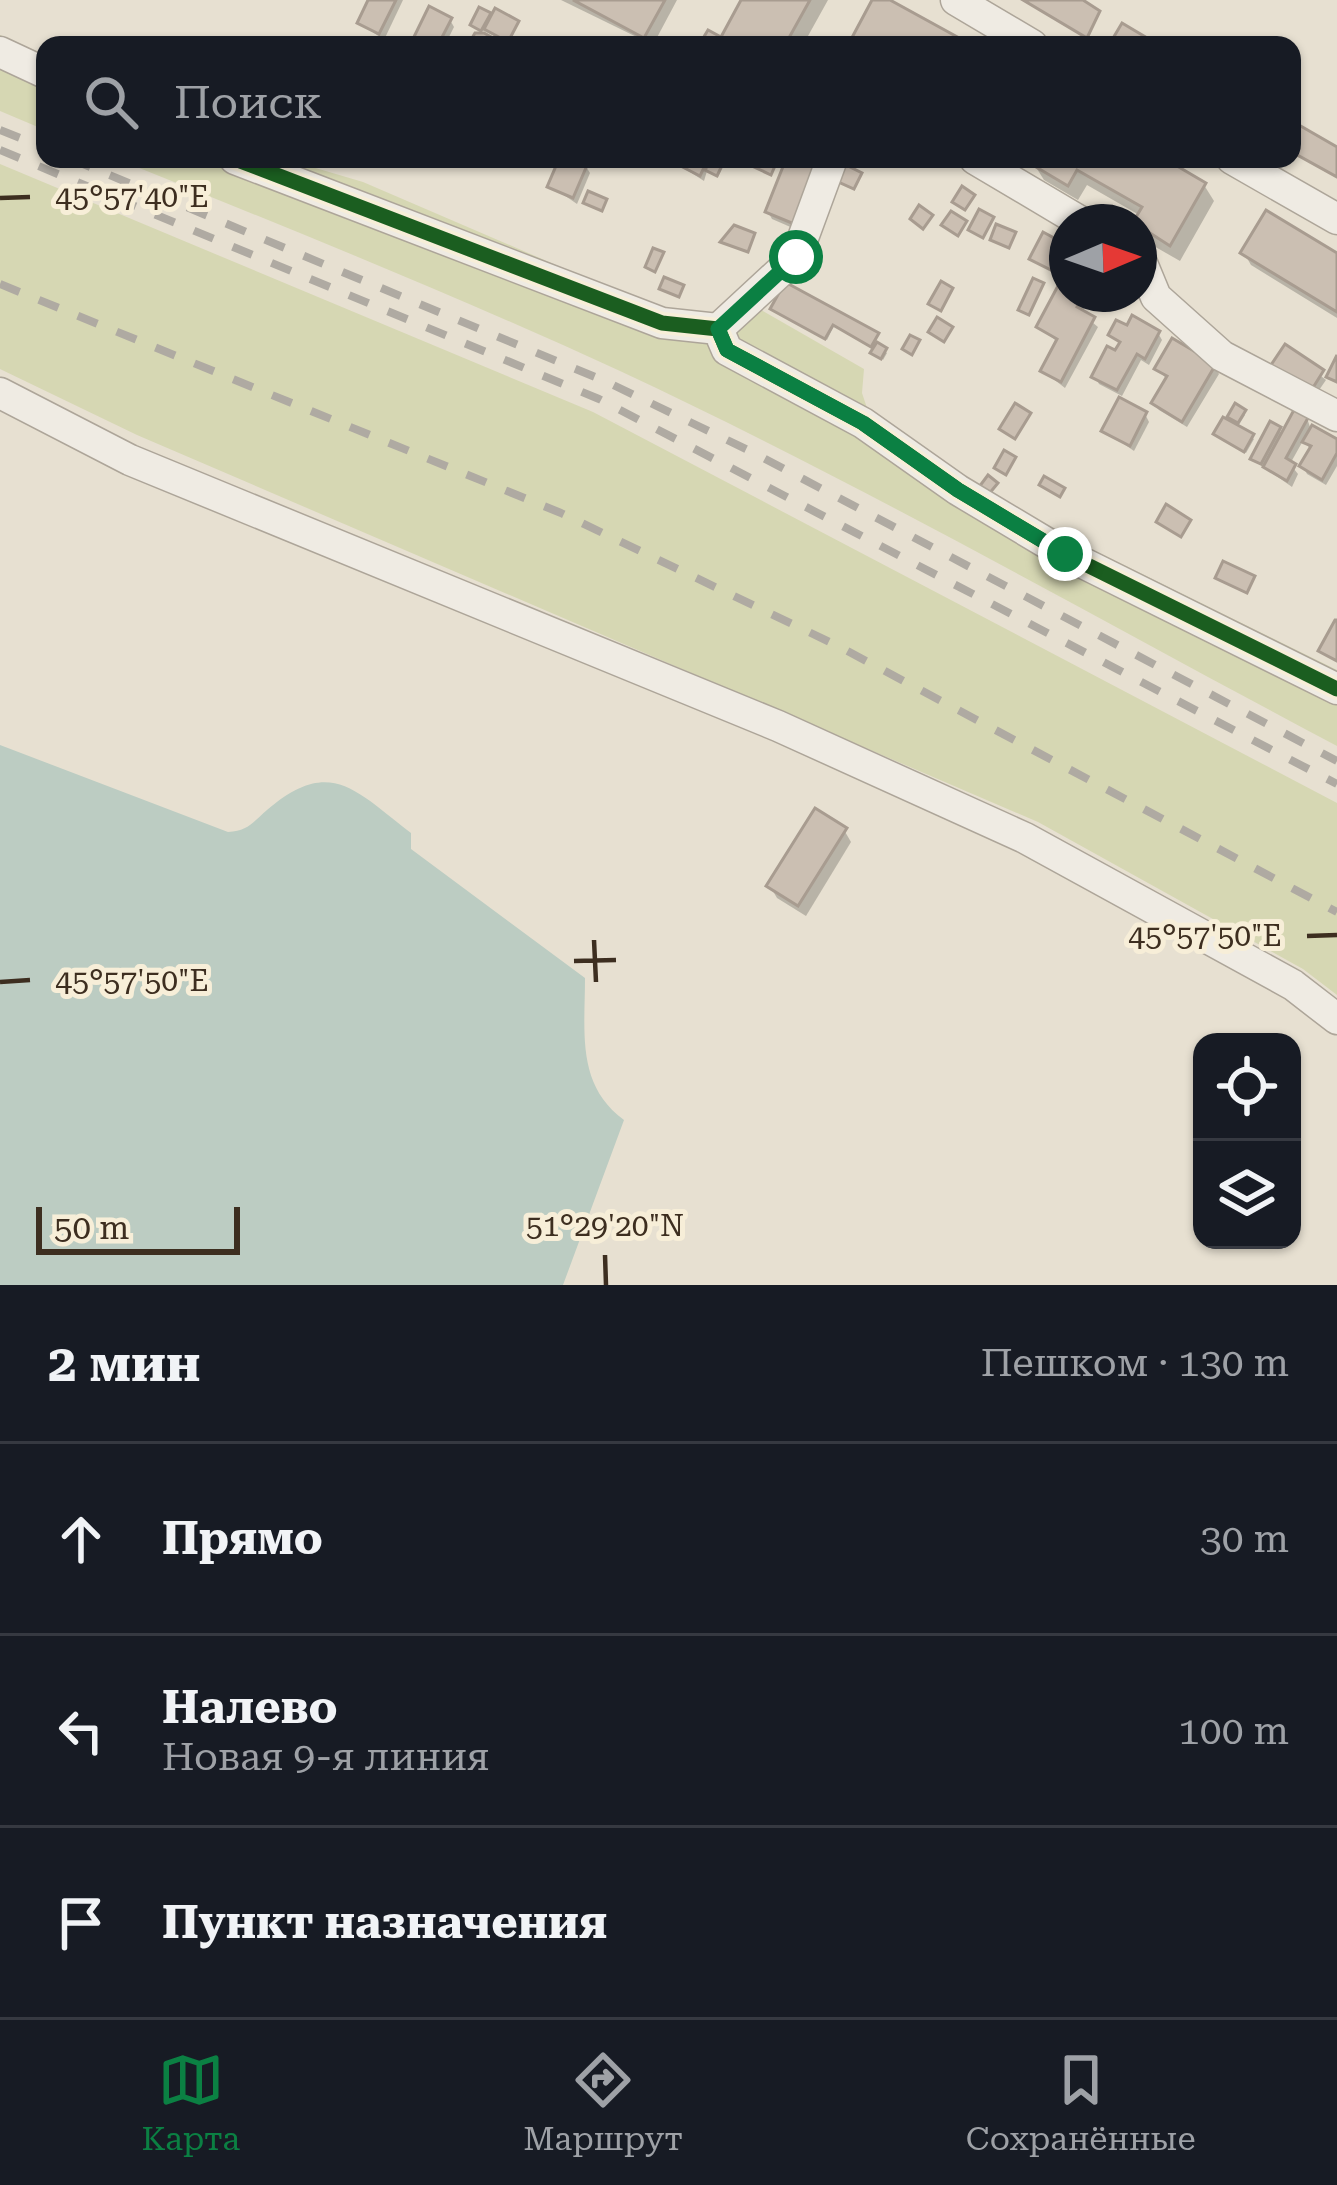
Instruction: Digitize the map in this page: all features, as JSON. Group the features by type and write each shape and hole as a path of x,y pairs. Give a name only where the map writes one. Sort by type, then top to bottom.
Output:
{"street":[{"path":"956,0 1017,36"},
{"path":"0,52 36,69"},
{"path":"258,168 604,302 662,322 718,329 796,257 829,168"},
{"path":"990,168 1051,204"},
{"path":"1248,168 1337,219"},
{"path":"1157,298 1222,356 1337,416"},
{"path":"718,329 727,350 863,423 958,490 1065,554 1337,689"},
{"path":"0,393 130,460 778,726 1025,838 1293,985 1337,1019"}],"green space":[{"path":"0,35 36,51 36,126 0,111"},
{"path":"0,164 593,412 1337,803 1337,995 1303,969 1038,822 137,435 0,369"},
{"path":"139,168 316,168 363,182 663,311 713,316 756,307 864,369 862,393 871,420 968,488 1337,670 1337,746 711,415 496,315"}],"shaded area":[{"path":"0,745 228,832 245,828 308,785 342,785 411,833 411,849 585,978 586,1056 598,1091 624,1120 563,1285 0,1285"}],"building":[{"path":"368,0 396,0 379,34 357,23"},
{"path":"573,0 665,0 645,36"},
{"path":"741,0 810,0 790,36 722,36"},
{"path":"872,0 890,0 956,36 853,36"},
{"path":"1023,0 1083,0 1100,11 1088,36"},
{"path":"429,6 452,18 443,36 414,36"},
{"path":"479,7 491,13 481,31 470,25"},
{"path":"495,8 519,21 511,36 484,29"},
{"path":"1122,23 1144,36 1114,36"},
{"path":"1301,126 1337,147 1337,177 1301,157"},
{"path":"555,168 586,168 573,198 547,187"},
{"path":"782,168 821,169 799,226 765,212"},
{"path":"840,168 862,173 854,189 834,180"},
{"path":"1038,168 1180,168 1206,183 1170,246 1157,238 1157,204 1137,204 1077,170 1068,186"},
{"path":"962,186 975,195 965,210 952,202"},
{"path":"588,191 607,199 602,211 583,203"},
{"path":"919,205 933,215 923,229 910,219"},
{"path":"979,209 994,217 983,238 968,230"},
{"path":"1266,210 1337,253 1337,312 1240,253"},
{"path":"951,211 967,221 958,236 941,225"},
{"path":"996,224 1016,232 1009,248 990,240"},
{"path":"734,225 755,233 748,252 720,242"},
{"path":"1043,232 1049,235 1049,269 1029,259"},
{"path":"653,248 664,252 655,272 645,267"},
{"path":"664,277 684,285 679,297 659,289"},
{"path":"1033,278 1044,283 1029,315 1018,310"},
{"path":"941,281 953,288 941,311 928,304"},
{"path":"785,282 879,333 871,347 833,325 825,339 770,309"},
{"path":"1049,303 1049,312 1086,312 1095,317 1061,382 1040,371 1057,339 1036,327"},
{"path":"1132,315 1160,331 1145,359 1137,354 1117,390 1091,377 1107,346 1115,350 1120,342 1108,335 1116,320 1127,325"},
{"path":"937,317 953,327 944,342 928,332"},
{"path":"910,335 920,340 912,355 902,349"},
{"path":"1172,338 1216,364 1182,422 1151,403 1167,376 1154,369"},
{"path":"877,342 887,348 881,359 870,353"},
{"path":"1285,344 1324,370 1309,394 1269,368"},
{"path":"1337,355 1337,382 1326,377"},
{"path":"1119,397 1147,412 1130,446 1101,431"},
{"path":"1015,403 1031,413 1015,439 999,429"},
{"path":"1235,403 1246,410 1238,423 1227,417"},
{"path":"1295,408 1309,416 1286,458 1296,464 1287,481 1263,467"},
{"path":"1223,417 1254,434 1244,452 1213,434"},
{"path":"1270,421 1281,427 1261,464 1250,459"},
{"path":"1312,425 1337,439 1337,453 1322,480 1299,466 1311,446 1302,442"},
{"path":"1004,450 1016,457 1006,475 994,468"},
{"path":"988,475 998,483 988,495 979,487"},
{"path":"1044,476 1065,488 1060,497 1039,485"},
{"path":"1166,504 1191,520 1181,537 1156,522"},
{"path":"1223,561 1255,576 1247,593 1215,578"},
{"path":"1337,620 1337,661 1318,651"},
{"path":"815,808 847,828 798,906 766,886"}],"railway":[{"path":"0,130 36,144"},
{"path":"0,150 36,165"},
{"path":"43,168 599,399 1337,784"},
{"path":"93,168 607,382 752,452 1337,761"},
{"path":"0,284 561,513 838,646 1337,912"}],"cycle path":[{"path":"258,168 662,323 718,329 727,350 863,423 958,490 1065,554 1337,689"}],"route":[{"path":"796,257 718,329 727,350 863,423 958,490 1065,554"}]}
